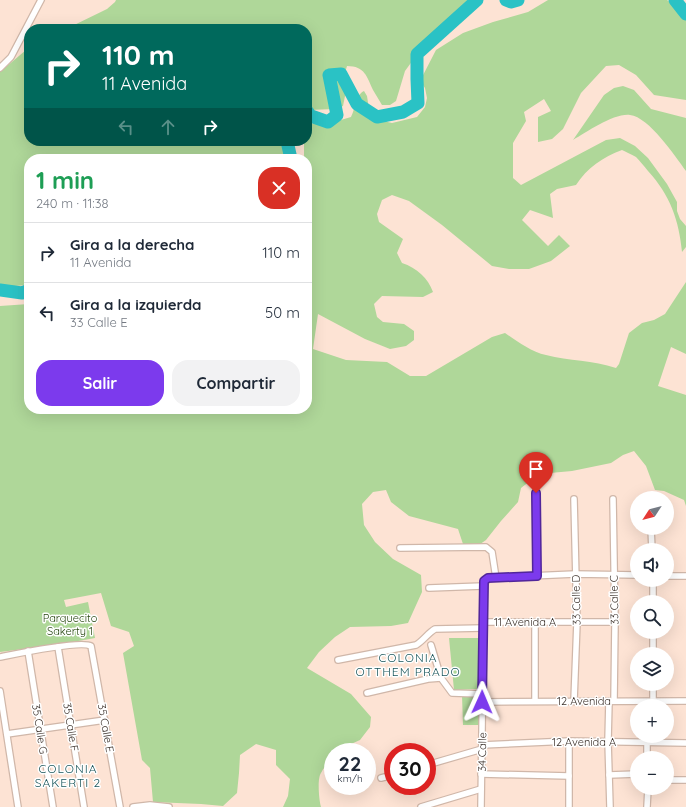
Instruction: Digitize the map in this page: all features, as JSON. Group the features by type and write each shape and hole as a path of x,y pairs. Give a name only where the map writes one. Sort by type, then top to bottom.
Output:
{"street":[{"path":"28,24 41,0"},
{"path":"0,68 11,57 24,32"},
{"path":"536,493 537,576"},
{"name":"33 Calle D","path":"574,499 577,622 574,701"},
{"name":"33 Calle C","path":"610,807 608,741 614,622 613,499"},
{"path":"400,548 486,547 492,552 496,578 575,574 630,575"},
{"path":"674,576 686,576"},
{"name":"34 Calle","path":"481,807 483,586 485,578 496,578"},
{"path":"429,588 483,586"},
{"path":"535,622 535,701"},
{"name":"11 Avenida A","path":"338,660 416,645 435,629 535,622 614,622"},
{"name":"35 Calle E","path":"58,647 86,644 93,648 120,807"},
{"path":"431,645 441,678 449,690 454,694 482,694"},
{"path":"0,657 58,647"},
{"name":"35 Calle F","path":"58,647 84,807"},
{"name":"35 Calle G","path":"28,651 53,807"},
{"path":"367,693 428,679 441,678"},
{"path":"0,691 18,807"},
{"name":"12 Avenida","path":"674,702 686,701"},
{"name":"12 Avenida","path":"482,702 630,702"},
{"path":"7,734 105,720"},
{"name":"12 Avenida A","path":"436,762 482,747 569,741 630,740"},
{"path":"569,741 569,807"},
{"name":"12 Avenida A","path":"674,742 686,743"},
{"path":"481,774 568,776"},
{"path":"609,775 630,774"},
{"path":"674,780 686,780"},
{"path":"421,807 481,789"},
{"path":"647,807 648,795"},
{"path":"133,807 169,807"}],"green space":[{"path":"116,0 479,0 413,60 405,71 396,101 390,105 382,105 362,70 353,66 347,66 343,80 346,91 343,106 336,109 312,110 312,24 76,24 107,9"},
{"name":"Parquecito Sakerty 1","path":"548,0 667,0 686,15 686,100 654,95 636,75 619,65 606,66 581,93 563,129 552,139 538,142 538,117 551,111 544,99 524,112 526,121 513,143 513,178 521,185 606,140 620,138 635,146 648,158 667,184 677,202 677,211 680,219 686,226 686,247 682,252 676,219 668,199 662,189 636,157 622,150 608,156 590,168 576,185 557,189 550,194 553,218 530,210 522,220 548,246 559,235 570,246 551,261 529,269 509,269 492,266 442,225 409,201 392,195 382,200 377,214 379,222 403,239 397,253 402,263 421,274 428,282 433,292 423,297 382,296 374,304 377,317 383,322 404,324 414,331 414,340 406,346 390,349 365,339 318,314 313,349 346,360 387,362 410,376 426,376 492,337 505,333 524,346 540,354 599,363 616,368 619,364 629,333 642,323 654,320 665,314 686,282 686,354 671,347 658,386 686,395 686,506 684,500 674,496 674,491 655,490 646,466 634,451 623,455 611,463 572,471 539,474 521,488 518,502 486,540 473,549 464,547 458,529 409,516 391,502 386,490 373,492 362,504 364,525 375,542 393,559 421,575 422,592 408,623 391,626 350,627 335,637 319,652 307,668 351,694 371,717 370,727 360,740 353,743 324,743 324,769 320,776 319,785 321,807 283,807 288,796 290,779 276,765 276,750 256,744 240,755 237,793 223,806 153,802 150,768 142,760 123,653 134,646 129,632 111,626 101,593 64,600 66,607 88,602 95,638 0,652 0,306 24,304 24,414 312,414 312,154 304,154 304,146 312,146 312,124 334,122 351,117 359,95 364,91 367,96 369,109 379,120 392,123 417,117 425,107 427,98 425,88 420,81 436,50 463,33 493,22 528,12"},
{"path":"24,52 24,146 289,146 290,154 24,154 24,285 0,287 0,72"},
{"path":"623,86 634,90 651,109 686,118 686,171 661,138 645,122 630,115 624,115 609,120 573,140 604,95 614,88"},
{"path":"449,638 478,638 478,689 454,690"},
{"path":"462,695 479,696 479,725 463,725"}],"waterway":[{"path":"312,116 328,122 337,115 329,75 341,74 357,104 377,117 403,112 418,103 417,54 477,0"},
{"path":"506,0 511,2 518,0"},
{"path":"675,0 686,14"},
{"path":"288,146 290,154"},
{"path":"0,290 24,292"}],"district":[{"name":"COLONIA OTTHEM PRADO","path":"408,665"},
{"name":"COLONIA SAKERTI 2","path":"68,776"}],"route":[{"path":"482,702 484,581 485,578 537,576 536,493"}]}
